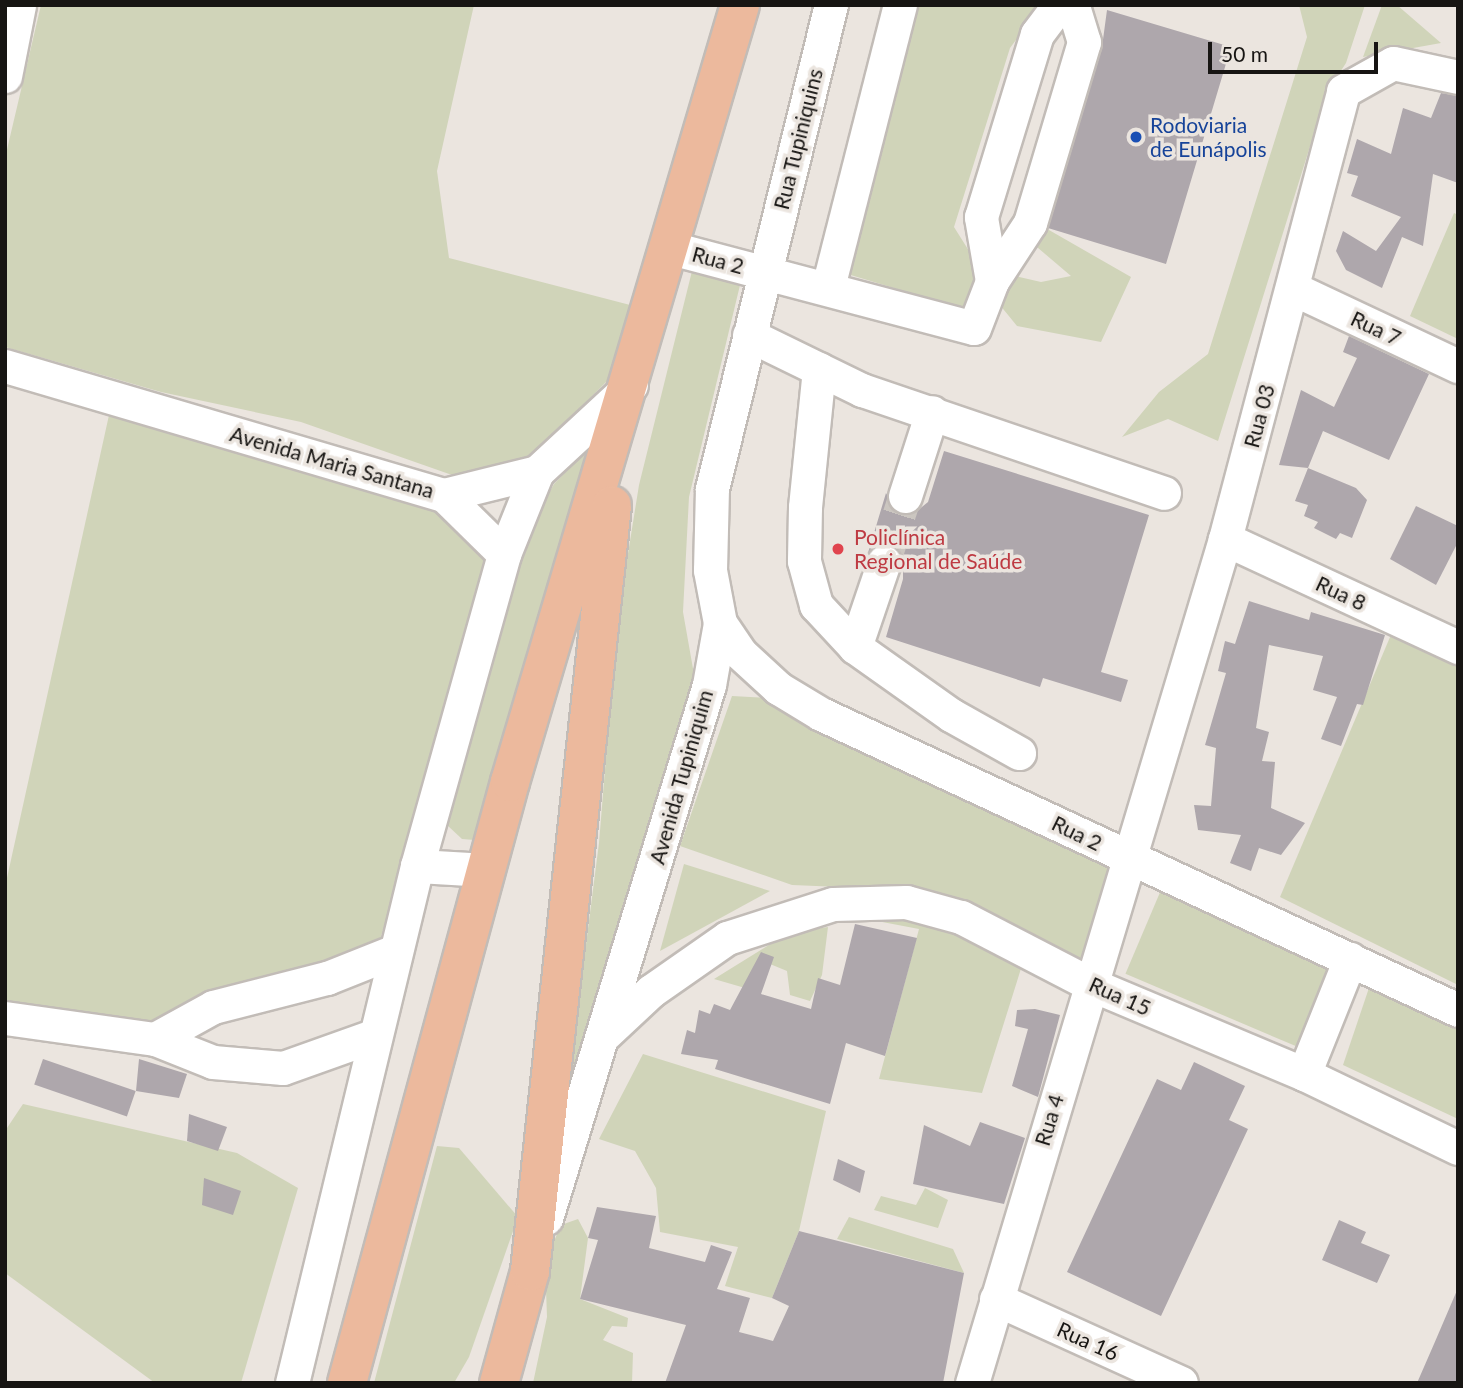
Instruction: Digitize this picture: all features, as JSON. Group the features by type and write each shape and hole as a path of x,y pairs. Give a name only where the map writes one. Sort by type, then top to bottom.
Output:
{"main road":[{"path":"347,1383 487,870 740,5"},
{"path":"499,1383 530,1271 627,397"}],"street":[{"path":"5,76 19,5"},
{"name":"Rua Tupiniquins","path":"765,272 831,5"},
{"path":"828,287 900,5"},
{"path":"992,281 981,217 1037,34 1059,5"},
{"path":"992,281 1030,223 1084,42 1073,5"},
{"name":"Rua 03","path":"1130,859 1225,539 1294,289 1343,90 1393,63 1458,77"},
{"name":"Rua 2","path":"671,248 828,287 974,328 992,281"},
{"name":"Avenida Tupiniquim","path":"530,1271 709,685 720,623 710,570 712,489 765,272"},
{"name":"Rua 7","path":"1294,289 1458,366"},
{"path":"749,335 819,369 932,412 1164,493"},
{"name":"Avenida Maria Santana","path":"5,366 444,495 537,472 627,397"},
{"path":"819,369 804,561 816,605 855,648 951,715 1019,752"},
{"path":"905,496 932,412"},
{"path":"292,1383 373,1036 417,866 504,554 537,472"},
{"path":"444,495 504,554"},
{"name":"Rua 8","path":"1225,539 1458,647"},
{"path":"855,648 884,562"},
{"name":"Rua 2","path":"720,623 740,653 778,688 821,714 1458,1010"},
{"name":"Rua 4","path":"972,1383 1090,984 1130,859"},
{"path":"417,866 487,870"},
{"name":"Rua 15","path":"604,1035 684,965 772,919 849,901 906,902 961,917 1090,984 1304,1074 1458,1148"},
{"path":"5,1018 136,1042 155,1040 213,1007 327,978 395,951"},
{"path":"1304,1074 1350,959"},
{"path":"155,1040 213,1062 284,1068 373,1036"},
{"name":"Rua 16","path":"996,1299 1181,1383"}],"green space":[{"path":"41,5 474,5 437,171 449,258 634,306 608,380 529,460 452,475 301,422 161,392 5,347 5,158"},
{"path":"910,5 1042,5 1010,48 954,227 981,270 967,310 844,273"},
{"path":"1299,5 1365,5 1346,63 1327,92 1218,441 1168,419 1122,437 1159,392 1208,354 1307,37"},
{"path":"1382,5 1397,5 1441,43 1363,57"},
{"path":"1454,213 1458,215 1458,339 1410,316"},
{"path":"1042,226 1131,277 1101,342 1017,326 995,299 1015,276 1041,282 1071,276 1031,242"},
{"path":"693,267 741,281 689,497 683,612 695,680 566,1100 599,843 617,622 639,485"},
{"path":"111,406 431,507 492,559 380,940 155,1039 5,1015 5,887"},
{"path":"610,426 487,841 462,839 447,825 526,533 554,484"},
{"path":"1393,630 1458,660 1458,985 1280,897"},
{"path":"732,696 771,698 1119,867 1083,969 889,889 792,885 680,846"},
{"path":"684,864 770,891 660,951"},
{"path":"1161,890 1340,966 1304,1050 1125,974"},
{"path":"880,910 924,914 1024,959 982,1093 879,1079 919,929 877,921"},
{"path":"828,927 822,975 810,1001 790,995 787,971 770,964 745,988 714,979 788,933"},
{"path":"1372,979 1458,1021 1458,1119 1343,1065"},
{"path":"643,1054 826,1111 799,1231 772,1298 725,1286 738,1247 660,1232 656,1188 635,1151 599,1139"},
{"path":"23,1104 237,1153 298,1188 241,1383 155,1383 5,1273 5,1131"},
{"path":"437,1146 459,1148 518,1217 469,1357 454,1383 374,1383"},
{"path":"925,1188 948,1200 938,1228 874,1210 881,1196 916,1205"},
{"path":"849,1217 953,1249 964,1273 837,1239"},
{"path":"578,1219 588,1238 580,1299 628,1318 627,1327 612,1326 603,1340 633,1353 632,1383 533,1383 547,1317 545,1262 561,1225"}],"building":[{"name":"Rodoviaria de Eunápolis","path":"1107,10 1231,47 1166,264 1048,228 1102,47"},
{"path":"1441,93 1458,96 1458,183 1433,174 1423,246 1402,237 1382,288 1346,270 1336,251 1343,231 1376,251 1401,217 1351,196 1358,176 1347,173 1357,139 1391,154 1403,108 1431,118"},
{"path":"1349,336 1429,374 1389,460 1323,431 1308,468 1279,465 1301,390 1334,407 1357,358 1343,352"},
{"path":"944,451 1149,515 1101,672 1128,680 1121,702 1043,678 1040,687 886,637 903,579 903,558 890,544 868,553 886,493 898,514 917,511 928,502"},
{"path":"1308,468 1356,488 1367,500 1352,538 1340,533 1336,539 1314,528 1318,522 1304,516 1308,505 1295,501"},
{"path":"1416,506 1458,526 1458,542 1436,585 1390,559"},
{"path":"1249,601 1309,620 1311,612 1385,635 1363,705 1357,704 1341,746 1321,739 1337,697 1313,690 1323,656 1269,645 1256,728 1269,732 1262,761 1275,762 1271,808 1305,823 1281,855 1259,848 1251,871 1230,863 1241,835 1198,830 1194,805 1211,806 1216,748 1205,745 1226,673 1218,671 1225,641 1235,644"},
{"path":"855,924 917,938 885,1056 846,1043 830,1104 715,1069 718,1060 681,1054 687,1030 695,1033 699,1010 710,1014 714,1004 730,1010 761,952 774,957 761,994 811,1009 818,978 840,985"},
{"path":"1035,1009 1060,1015 1038,1097 1012,1086 1028,1029 1015,1026 1017,1010"},
{"path":"43,1059 136,1091 127,1116 34,1085"},
{"path":"139,1059 187,1074 179,1098 136,1091"},
{"path":"1194,1062 1245,1086 1229,1120 1248,1129 1161,1316 1067,1272 1157,1079 1181,1090"},
{"path":"189,1114 227,1127 218,1151 187,1141"},
{"path":"980,1122 1025,1138 1004,1204 913,1184 924,1125 970,1146"},
{"path":"838,1159 865,1171 860,1193 833,1180"},
{"path":"204,1178 241,1191 233,1215 202,1205"},
{"path":"597,1207 656,1216 649,1248 705,1262 711,1245 732,1252 717,1289 750,1298 739,1332 773,1341 789,1306 772,1298 799,1231 964,1273 943,1383 665,1383 686,1325 580,1299 598,1240 588,1238"},
{"path":"1339,1220 1366,1232 1361,1243 1390,1255 1377,1283 1322,1260"},
{"path":"1458,1288 1458,1383 1417,1383 1434,1344"}],"tunnel":[{"path":"884,562 905,496"}],"place":[{"name":"Rodoviaria de Eunápolis","path":"1136,137"},
{"name":"Policlínica Regional de Saúde","path":"838,549"}]}
